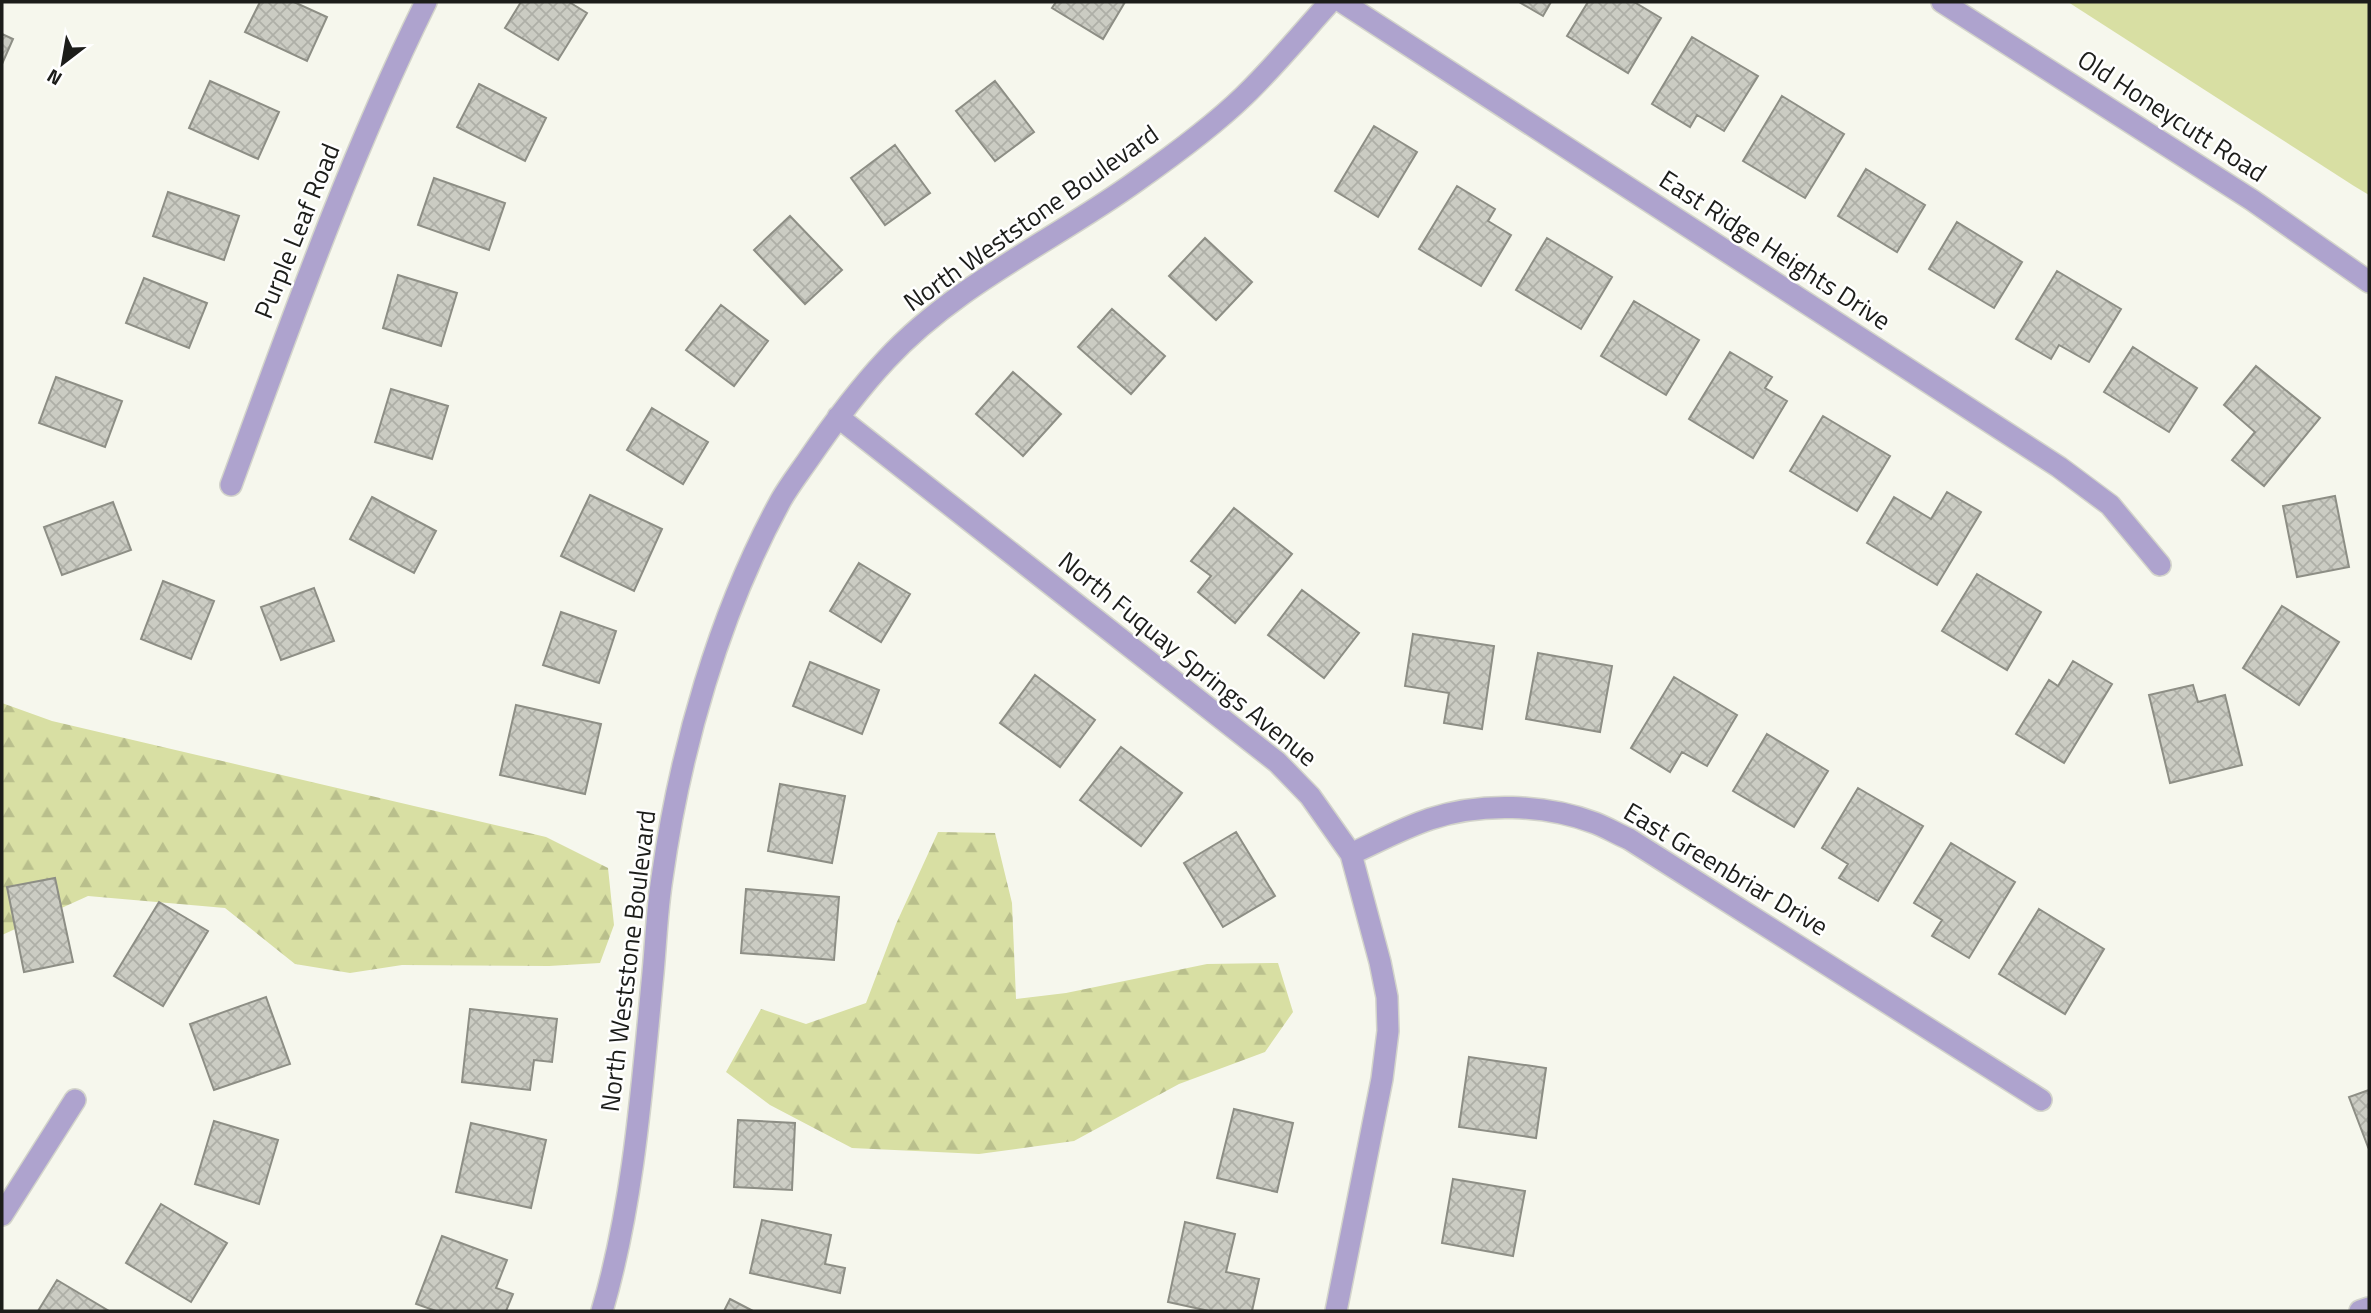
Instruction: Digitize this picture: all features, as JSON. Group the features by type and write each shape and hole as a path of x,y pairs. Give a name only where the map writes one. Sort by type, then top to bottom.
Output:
{"street":[{"name":"Purple Leaf Road","path":"231,485 299,300 365,135 426,2"},
{"name":"North Weststone Boulevard","path":"602,1311 611,1281 633,1158 662,879 674,809 711,668 737,595 783,496 838,416 917,329 951,302 1135,183 1192,141 1245,95 1330,2"},
{"name":"East Ridge Heights Drive","path":"1342,2 2059,467 2110,505 2160,565"},
{"name":"Old Honeycutt Road","path":"1942,2 2252,200 2369,282"},
{"name":"North Fuquay Springs Avenue","path":"838,416 1277,762 1310,796 1351,853 1380,962 1387,997 1388,1031 1377,1104 1336,1311"},
{"name":"East Greenbriar Drive","path":"1351,853 1429,819 1460,811 1501,807 1562,814 1594,822 1629,839 2041,1100"},
{"path":"2,1215 75,1100"},
{"path":"2360,1311 2369,1308"}],"green space":[{"path":"2068,2 2369,2 2369,195 2354,186"},
{"path":"2,703 52,721 546,837 608,868 614,925 600,963 549,966 402,965 350,973 295,964 225,908 88,896 2,935"},
{"path":"938,832 995,833 1012,903 1016,999 1066,993 1207,964 1278,963 1293,1012 1265,1052 1179,1084 1074,1141 979,1154 852,1148 770,1105 726,1072 761,1009 806,1024 866,1003 896,924"}],"building":[{"path":"260,2 294,2 327,17 307,61 245,32"},
{"path":"521,2 569,2 587,13 558,60 505,28"},
{"path":"1056,2 1125,2 1103,39 1052,8"},
{"path":"1519,2 1551,2 1543,16"},
{"path":"1588,2 1634,2 1661,18 1628,73 1567,36"},
{"path":"2,34 13,39 2,64"},
{"path":"1692,37 1758,76 1724,131 1697,115 1690,127 1652,104"},
{"path":"210,81 279,112 258,159 189,128"},
{"path":"995,81 1034,132 995,161 956,111"},
{"path":"479,84 546,118 525,161 457,127"},
{"path":"1782,96 1844,134 1805,198 1743,161"},
{"path":"1374,126 1417,152 1378,217 1335,191"},
{"path":"895,145 930,193 885,225 851,178"},
{"path":"1866,169 1925,205 1897,252 1838,216"},
{"path":"434,178 505,203 489,250 418,225"},
{"path":"1457,186 1495,209 1488,221 1511,235 1481,286 1419,249"},
{"path":"168,192 239,216 224,260 153,236"},
{"path":"790,216 842,270 805,304 754,250"},
{"path":"1957,222 2022,262 1994,308 1929,269"},
{"path":"1205,238 1252,282 1216,320 1169,276"},
{"path":"1547,238 1612,277 1581,329 1516,290"},
{"path":"2057,271 2121,309 2089,362 2059,345 2051,359 2016,339"},
{"path":"398,275 457,293 441,346 383,328"},
{"path":"144,278 207,303 189,348 126,323"},
{"path":"1634,301 1699,340 1666,395 1601,356"},
{"path":"721,305 768,341 734,386 686,350"},
{"path":"1112,309 1165,356 1131,394 1078,347"},
{"path":"2133,347 2197,388 2169,432 2104,392"},
{"path":"1730,352 1772,377 1765,388 1787,401 1753,458 1689,419"},
{"path":"2256,366 2320,418 2264,486 2232,460 2255,432 2224,405"},
{"path":"1013,372 1061,414 1023,456 976,414"},
{"path":"56,377 122,401 105,447 39,423"},
{"path":"391,389 448,406 432,459 375,442"},
{"path":"652,408 708,442 683,484 627,450"},
{"path":"1823,416 1890,456 1857,511 1790,471"},
{"path":"1947,492 1981,512 1937,585 1867,543 1894,497 1931,519"},
{"path":"590,495 662,529 634,591 561,556"},
{"path":"2335,496 2349,567 2297,577 2283,506"},
{"path":"372,497 436,531 414,573 350,539"},
{"path":"113,502 131,550 62,575 44,527"},
{"path":"1234,508 1292,554 1235,623 1198,592 1211,576 1191,561"},
{"path":"859,563 910,594 881,642 830,611"},
{"path":"1977,574 2041,612 2007,670 1942,631"},
{"path":"163,581 214,601 191,659 141,639"},
{"path":"314,588 334,641 281,660 261,607"},
{"path":"1302,590 1359,633 1324,678 1268,635"},
{"path":"2282,606 2339,642 2299,705 2243,668"},
{"path":"561,612 616,631 599,683 543,665"},
{"path":"1413,634 1494,646 1482,729 1444,723 1449,693 1405,686"},
{"path":"1538,653 1612,666 1600,732 1526,719"},
{"path":"2073,661 2112,684 2064,763 2016,734 2049,680 2058,686"},
{"path":"810,662 879,690 862,734 793,706"},
{"path":"1035,675 1095,720 1060,767 1000,723"},
{"path":"1674,677 1737,715 1707,766 1682,752 1670,772 1631,748"},
{"path":"2193,685 2198,702 2225,695 2242,765 2170,783 2149,695"},
{"path":"516,705 601,724 585,794 500,775"},
{"path":"1767,734 1828,771 1794,827 1733,791"},
{"path":"1121,747 1182,793 1141,846 1080,800"},
{"path":"780,784 845,796 832,863 768,851"},
{"path":"1858,788 1923,826 1878,901 1839,878 1848,864 1822,848"},
{"path":"1236,832 1275,896 1223,927 1184,863"},
{"path":"1951,843 2015,882 1969,958 1932,936 1942,920 1914,903"},
{"path":"55,878 73,962 24,972 7,887"},
{"path":"746,889 839,897 834,960 741,953"},
{"path":"159,902 208,931 163,1006 114,976"},
{"path":"2039,909 2104,949 2065,1014 1999,974"},
{"path":"266,997 290,1064 214,1090 190,1024"},
{"path":"470,1009 557,1019 552,1062 534,1060 530,1090 462,1082"},
{"path":"1469,1057 1546,1068 1536,1138 1459,1127"},
{"path":"2369,1090 2369,1146 2368,1147 2349,1097"},
{"path":"1234,1109 1293,1123 1277,1192 1217,1178"},
{"path":"738,1120 795,1123 792,1190 734,1187"},
{"path":"214,1121 278,1140 259,1204 195,1184"},
{"path":"471,1123 546,1140 531,1208 456,1192"},
{"path":"1453,1179 1525,1191 1513,1256 1442,1243"},
{"path":"161,1204 227,1243 191,1302 126,1263"},
{"path":"762,1220 831,1235 825,1264 845,1268 840,1293 750,1273"},
{"path":"1185,1222 1235,1234 1226,1272 1259,1279 1252,1311 1209,1311 1168,1302"},
{"path":"442,1236 507,1260 496,1288 513,1294 506,1311 436,1311 416,1304"},
{"path":"57,1280 109,1311 38,1311"},
{"path":"730,1299 753,1311 724,1311"}]}
